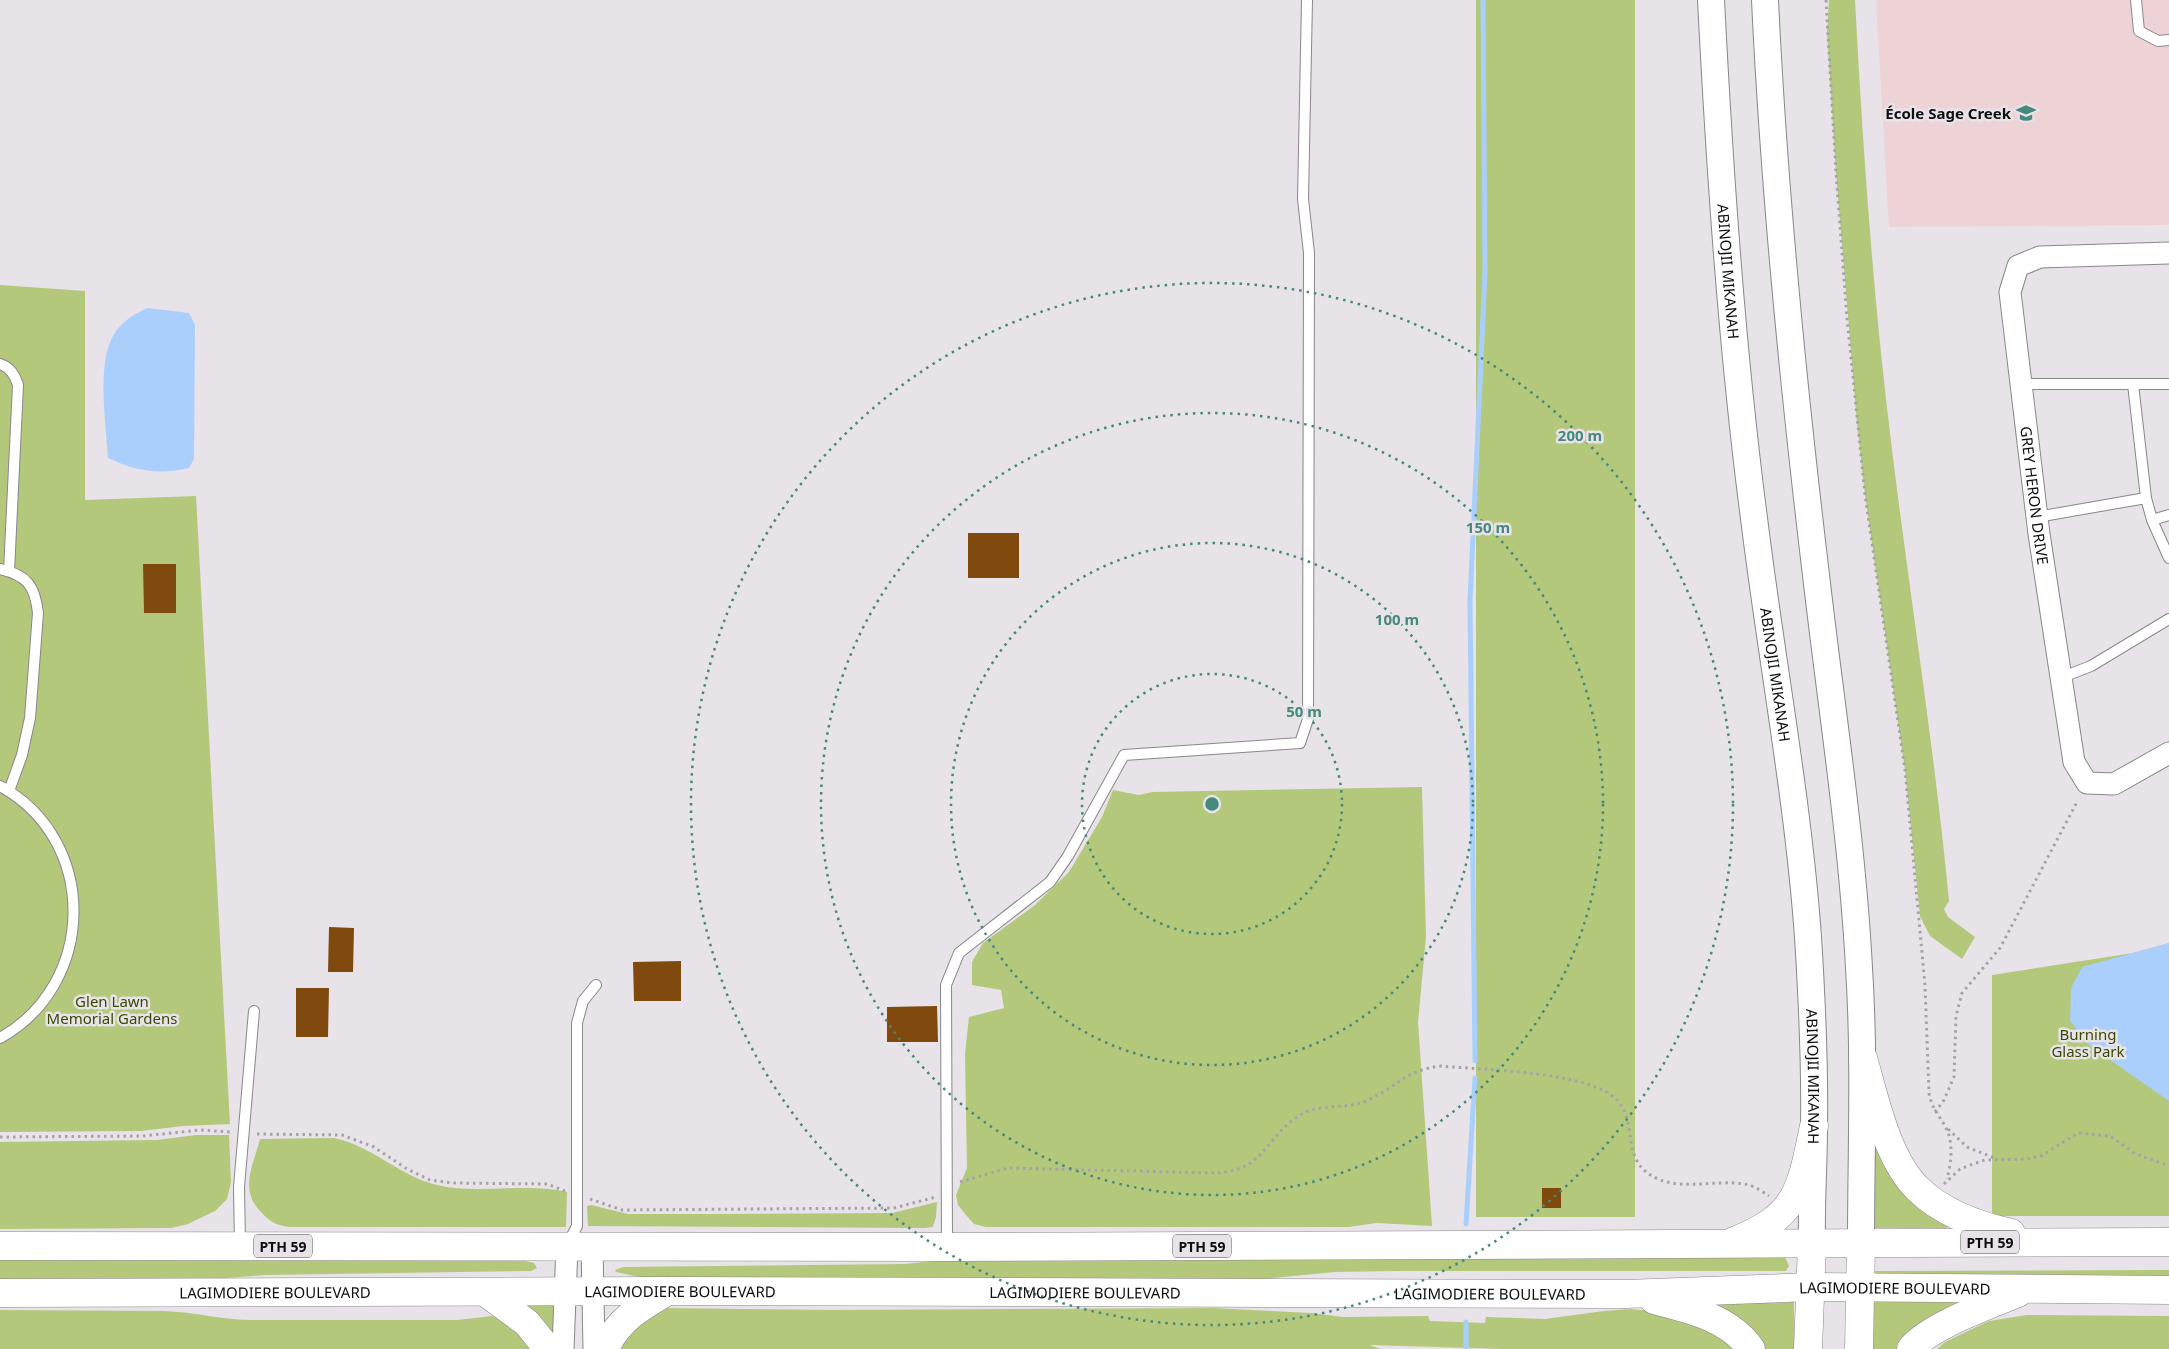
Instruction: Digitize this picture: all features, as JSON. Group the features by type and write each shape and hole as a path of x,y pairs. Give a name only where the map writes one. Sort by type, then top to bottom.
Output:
{"main road":[{"path":"1863,1058 1884,1128 1895,1155 1918,1190 1940,1190 1970,1220 1993,1229 2047,1242"},
{"path":"1723,1245 1758,1232 1775,1220 1786,1209 1797,1192 1804,1173 1814,1126"},
{"name":"PTH 59","path":"0,1246 240,1246 579,1239 947,1247 1812,1245 2169,1242"},
{"path":"1859,1349 1861,1244"},
{"name":"ABINOJII MIKANAH","path":"1808,1349 1812,1287 1812,1245"},
{"name":"LAGIMODIERE BOULEVARD","path":"0,1293 668,1291 1626,1294 1812,1287 2169,1290"},
{"path":"1911,1349 1931,1333 1958,1319 2026,1290"},
{"path":"605,1349 609,1338 625,1319 668,1291"},
{"path":"485,1292 528,1323 548,1349"},
{"path":"1626,1294 1681,1307 1720,1321 1744,1339 1751,1349"}],"street":[{"name":"ABINOJII MIKANAH","path":"1711,0 1724,213 1738,382 1754,525 1802,868 1810,977 1814,1126 1812,1245"},
{"path":"1765,0 1779,226 1796,405 1853,879 1863,1058 1861,1244"},
{"name":"GREY HERON DRIVE","path":"2087,783 2074,762 2060,678 2037,517 2010,292 2018,266 2040,257 2169,253"},
{"path":"2087,783 2114,784 2169,754"},
{"path":"563,1349 578,1292 579,1239"},
{"path":"578,1292 594,1349"}],"lane":[{"path":"947,1247 946,985 959,954 1050,882 1068,856 1124,755 1300,743 1308,719 1309,253 1303,200 1306,0"},
{"path":"2136,0 2139,31 2158,41 2169,40"},
{"path":"0,364 6,366 15,375 18,385 4,570 24,578 32,587 38,613 30,718 22,755 4,789 42,822 59,846 68,868 74,893 74,928 66,963 52,990 36,1011 15,1030 0,1038"},
{"path":"2021,384 2169,384"},
{"path":"2133,384 2146,498 2152,520 2169,558"},
{"path":"2037,517 2146,498"},
{"path":"2152,520 2169,515"},
{"path":"2060,678 2092,666 2169,619"},
{"path":"579,1239 577,1195 577,1023 583,1001 596,985"},
{"path":"240,1246 239,1187 254,1011"}],"path":[{"path":"1826,0 1836,173 1856,416 1865,495 1905,770 1925,985 1928,1078 1932,1106 1946,1127 1967,1147 2000,1160"},
{"path":"1935,1112 1944,1100 1954,1077 1956,1016 1962,993 2000,948 2087,783"},
{"path":"0,1137 142,1136 200,1130 342,1135 374,1147 407,1169 430,1180 452,1183 547,1184 622,1210 894,1208 937,1197 962,1181 1008,1168 1214,1173 1239,1170 1262,1154 1286,1126 1307,1111 1366,1101 1423,1068 1441,1066 1571,1079 1598,1088 1610,1094 1619,1102 1626,1115 1632,1153 1640,1166 1650,1175 1669,1183 1749,1185 1769,1196 1786,1209"},
{"path":"1940,1190 1951,1151 1946,1127"},
{"path":"1940,1190 1960,1170 1973,1164 1985,1160 2041,1156 2078,1133 2110,1136 2136,1154 2169,1166"}],"shaded area":[{"name":"École Sage Creek","path":"1876,0 2169,0 2169,225 1889,227"}],"green space":[{"path":"1476,0 1635,0 1635,1217 1476,1217"},
{"path":"1829,0 1855,0 1867,200 1876,300 1894,462 1942,838 1949,901 1944,909 1948,917 1975,937 1962,959 1930,936 1920,916 1905,770 1865,495 1857,423 1836,173 1827,32"},
{"name":"Glen Lawn Memorial Gardens","path":"0,285 85,291 85,500 196,496 230,1124 183,1126 141,1131 0,1132"},
{"path":"1422,787 1426,937 1418,1022 1432,1226 1377,1223 1349,1227 986,1227 974,1224 958,1205 956,1195 967,1168 965,1054 969,1017 1004,1008 1001,990 972,985 972,962 983,943 1035,905 1069,872 1102,817 1113,790 1139,795 1152,792"},
{"name":"Burning Glass Park","path":"2169,943 2169,1216 1992,1216 1992,975 2133,953"},
{"path":"1873,1133 1950,1224 1948,1228 1869,1228"},
{"path":"196,1135 229,1135 231,1182 227,1199 215,1211 188,1224 171,1228 0,1229 0,1142 157,1140"},
{"path":"334,1138 361,1147 410,1175 437,1185 468,1189 535,1188 567,1192 566,1227 291,1227 274,1223 254,1204 249,1186 251,1168 260,1139"},
{"path":"937,1202 933,1227 925,1228 588,1226 587,1206 591,1205 628,1214 892,1213"},
{"path":"508,1257 534,1263 537,1268 531,1271 265,1275 200,1280 0,1283 0,1258"},
{"path":"1785,1257 1789,1266 1786,1271 1396,1271 1335,1272 1263,1279 1083,1282 644,1278 616,1272 615,1270 623,1267 905,1264 964,1258"},
{"path":"2169,1270 2169,1278 1870,1275 1872,1271"},
{"path":"1971,1301 1901,1349 1873,1349 1873,1302"},
{"path":"1794,1302 1794,1349 1762,1349 1710,1304"},
{"path":"555,1304 557,1345 525,1306"},
{"path":"663,1308 830,1310 1213,1308 1311,1313 1343,1317 1428,1316 1430,1321 1485,1323 1486,1317 1545,1319 1630,1309 1650,1311 1702,1322 1742,1349 1504,1349 1369,1345 1381,1349 615,1349 626,1331"},
{"path":"0,1310 164,1311 253,1320 458,1320 492,1316 507,1320 538,1349 0,1349"},
{"path":"2027,1315 2169,1316 2169,1349 1937,1349 1945,1342 1989,1321"}],"water":[{"path":"147,308 189,313 195,325 194,459 189,468 147,471 108,458 104,413 104,380 107,350 118,328"},
{"path":"2169,943 2169,1101 2089,1045 2070,1021 2071,988 2082,967"}],"building":[{"path":"968,533 1019,533 1019,578 968,578"},
{"path":"143,564 176,564 176,613 144,613"},
{"path":"329,927 354,928 353,972 328,972"},
{"path":"681,961 681,1001 634,1001 633,962"},
{"path":"296,988 329,988 328,1037 296,1037"},
{"path":"937,1006 938,1042 887,1042 887,1007"},
{"path":"1542,1188 1561,1188 1561,1208 1542,1208"}],"waterway":[{"path":"1475,1061 1470,601 1485,272 1483,0"},
{"path":"1466,1224 1475,1078"},
{"path":"1466,1322 1466,1349"}],"place":[{"name":"École Sage Creek","path":"2026,113"}]}
